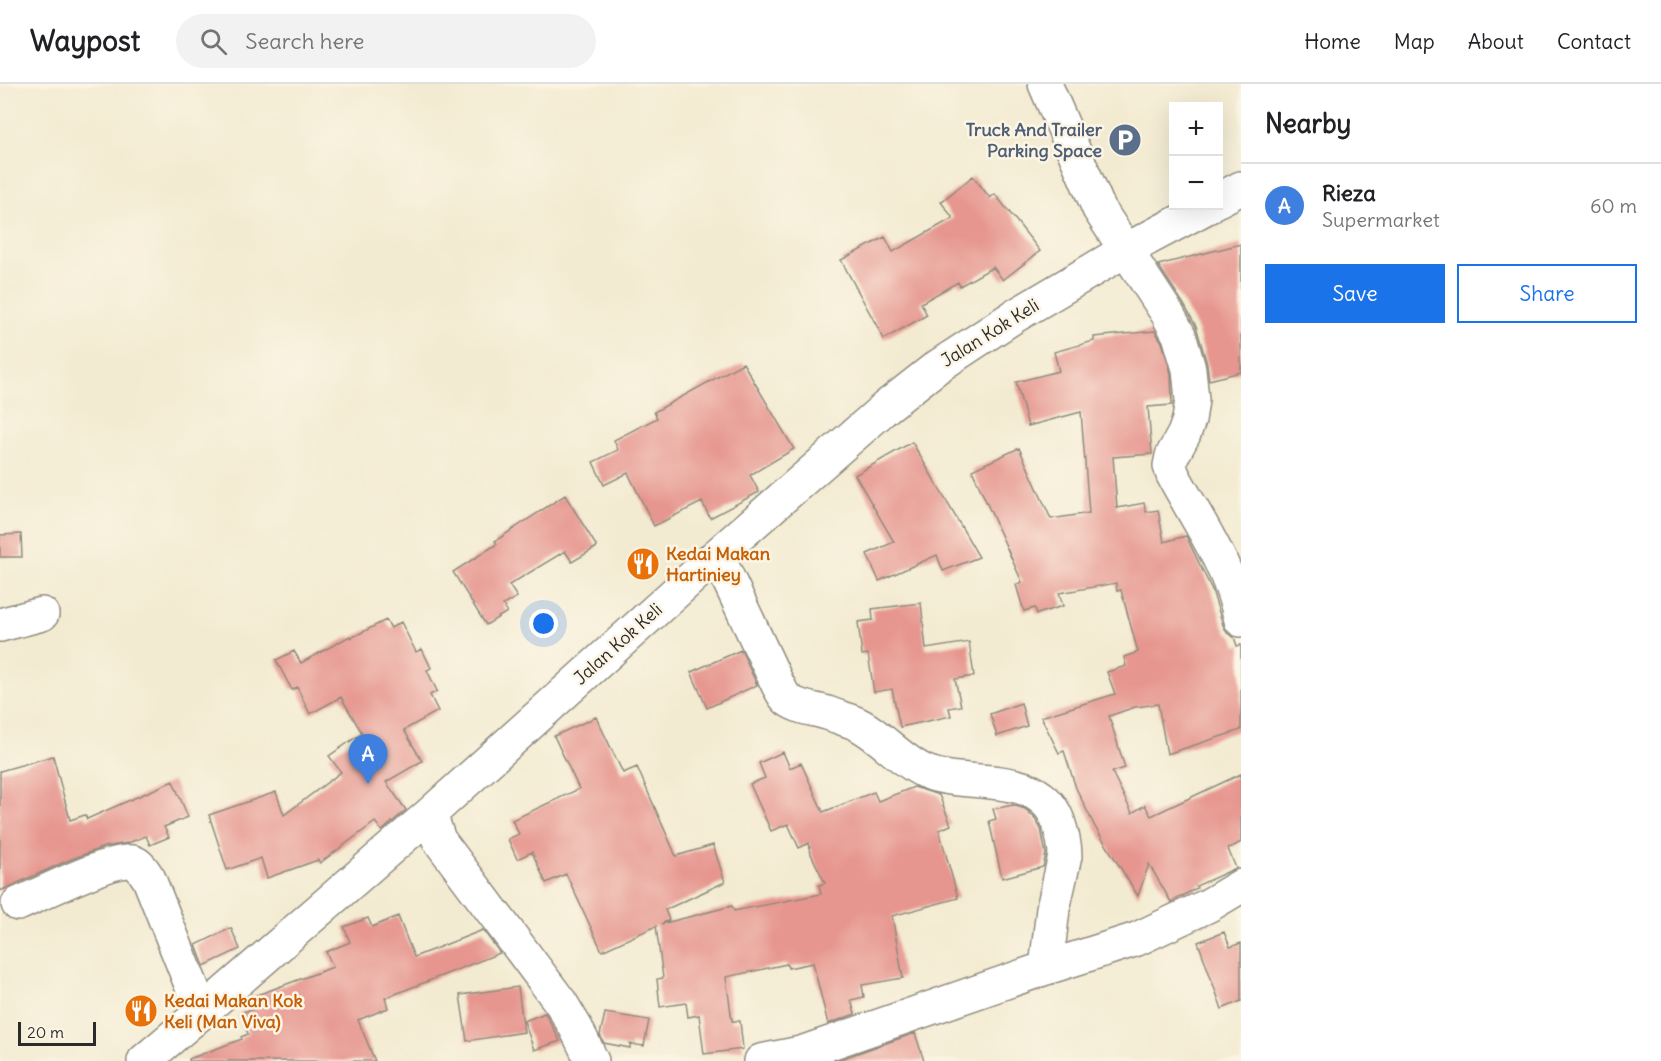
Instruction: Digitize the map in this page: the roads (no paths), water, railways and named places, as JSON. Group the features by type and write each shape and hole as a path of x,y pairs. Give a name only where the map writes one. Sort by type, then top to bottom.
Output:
{"street":[{"path":"1045,84 1099,209 1179,335 1190,369 1192,400 1189,420 1172,456 1170,466 1222,562 1232,586 1241,620"},
{"path":"1223,197 1241,188"},
{"name":"Jalan Kok Keli","path":"144,1061 430,814 717,555 886,407 937,367 1013,317 1126,250 1201,210"},
{"path":"717,555 778,685 790,701 796,705 826,712 857,724 901,758 927,772 943,777 1015,786 1033,792 1050,806 1064,837 1065,856 1053,909 1046,968"},
{"path":"0,625 42,614"},
{"path":"430,814 439,840 561,1004 592,1061"},
{"path":"18,904 103,868 122,862 134,862 142,868 149,879 202,1012"},
{"path":"761,1061 801,1053 1137,939 1240,888"}],"place":[{"name":"Truck And Trailer Parking Space","path":"1125,140"},
{"name":"Kedai Makan Hartiniey","path":"643,564"},
{"name":"Rieza","path":"368,784"},
{"name":"Kedai Makan Kok Keli (Man Viva)","path":"141,1011"}]}
